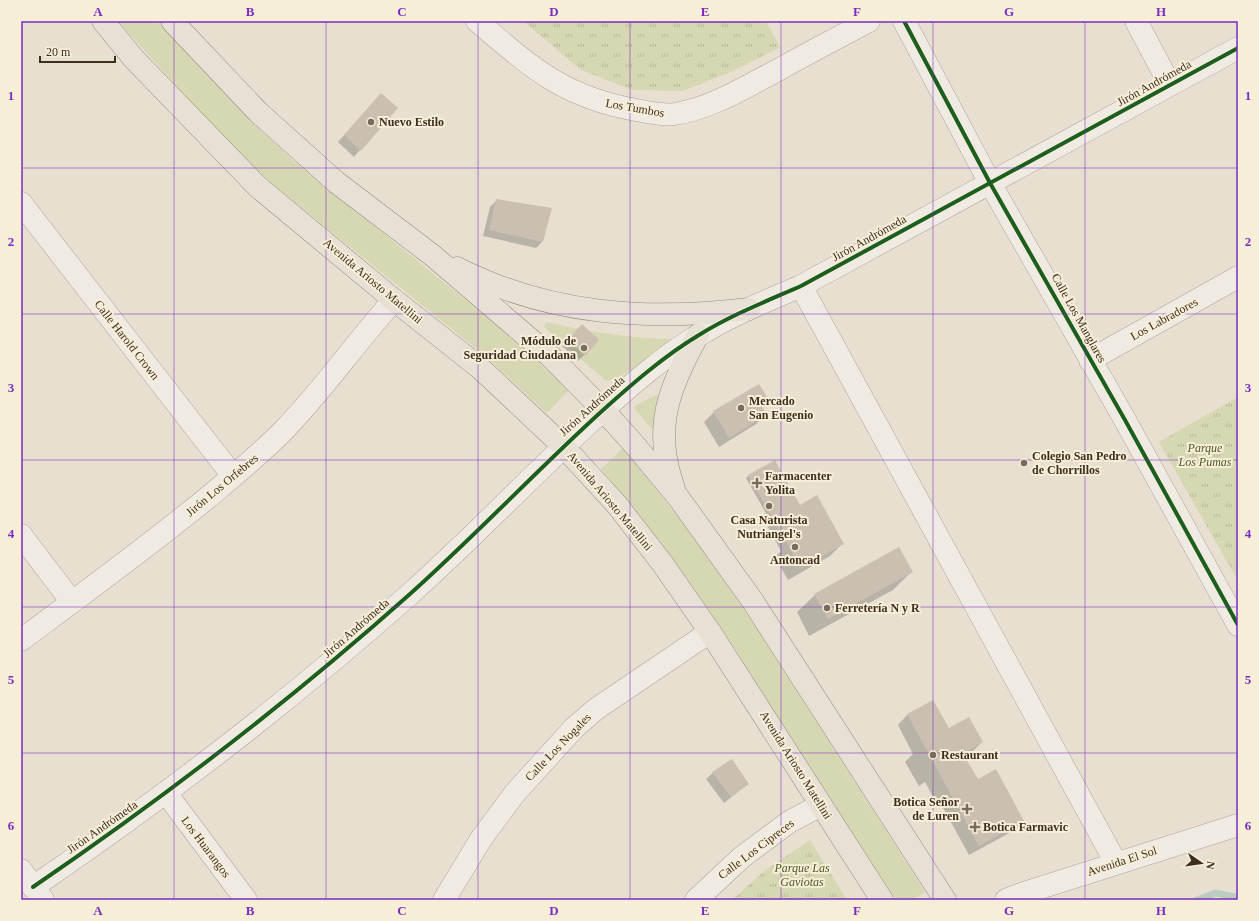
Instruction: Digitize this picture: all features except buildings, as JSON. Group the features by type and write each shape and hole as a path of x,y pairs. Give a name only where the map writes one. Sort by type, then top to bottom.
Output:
{"main road":[{"name":"Avenida Ariosto Matellini","path":"103,21 134,58 258,187 394,300 480,368 563,446 617,505 662,563 710,632 882,900"},
{"path":"172,21 258,112 336,182 432,255 551,357 603,410 678,497 752,600 945,900"},
{"path":"432,255 468,274 506,289 545,301 586,309 626,314 667,316 708,314 748,308"},
{"path":"678,497 666,461 664,424 672,386 679,369 698,335"}],"street":[{"name":"Los Tumbos","path":"477,21 537,71 577,94 623,108 657,114 674,114 694,109 730,96 869,21"},
{"name":"Calle Los Manglares","path":"904,21 990,183 1238,624"},
{"path":"1136,21 1170,85"},
{"name":"Jirón Andrómeda","path":"33,886 166,793 250,729 332,662 406,598 489,520 563,446 603,410 630,386 698,335 748,308 801,286 1238,48"},
{"name":"Calle Harold Crown","path":"21,203 233,476"},
{"name":"Los Labradores","path":"1090,360 1238,277"},
{"path":"801,286 1116,863"},
{"name":"Jirón Los Orfebres","path":"21,640 154,541 233,476 281,433 328,381 371,325 394,300"},
{"path":"21,535 72,602"},
{"name":"Calle Los Nogales","path":"444,900 481,839 515,793 574,728 596,709 710,632"},
{"name":"Los Huarangos","path":"166,793 246,900"},
{"name":"Calle Los Cipreces","path":"696,900 713,883 748,853 789,822 821,805"},
{"name":"Avenida El Sol","path":"1006,900 1116,863 1238,825"}],"green space":[{"path":"118,21 157,21 253,123 295,162 503,330 569,390 547,413 483,354 272,184 201,113"},
{"path":"523,21 766,21 780,47 733,71 683,91 632,90 581,70"},
{"path":"546,322 612,334 645,338 679,339 680,344 612,380 605,380 544,327"},
{"path":"670,388 656,431 651,428 633,407"},
{"name":"Parque Los Pumas","path":"1238,397 1238,581 1159,442"},
{"path":"623,448 699,543 767,644 925,892 911,900 896,900 818,782 738,653 676,563 601,469"},
{"name":"Parque Las Gaviotas","path":"810,840 847,900 732,900 764,871"}],"waterway":[{"path":"1197,900 1216,893 1238,898"}],"cycle path":[{"path":"904,21 990,183 1125,420 1238,625"},
{"path":"33,887 179,783 319,672 435,572 602,411 673,352 724,321 801,286 1238,48"}],"place":[{"name":"Nuevo Estilo","path":"371,122"},
{"name":"Módulo de Seguridad Ciudadana","path":"584,348"},
{"name":"Mercado San Eugenio","path":"741,408"},
{"name":"Colegio San Pedro de Chorrillos","path":"1024,463"},
{"name":"Farmacenter Yolita","path":"757,483"},
{"name":"Casa Naturista Nutriangel's","path":"769,506"},
{"name":"Antoncad","path":"795,547"},
{"name":"Ferretería N y R","path":"827,608"},
{"name":"Restaurant","path":"933,755"},
{"name":"Botica Señor de Luren","path":"967,809"},
{"name":"Botica Farmavic","path":"975,827"}]}
